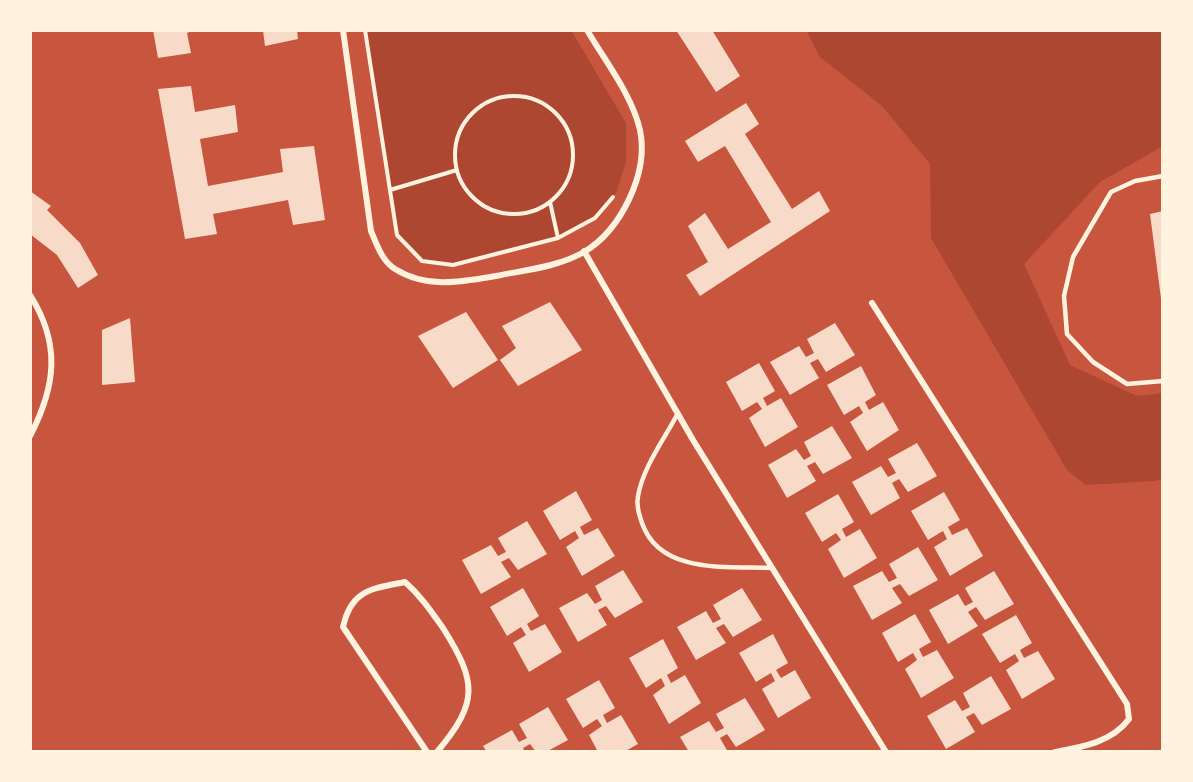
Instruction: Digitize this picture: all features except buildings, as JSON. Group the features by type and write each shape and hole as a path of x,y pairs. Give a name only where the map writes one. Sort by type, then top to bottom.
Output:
{"street":[{"path":"343,30 371,231 380,253 394,269 423,281 442,284 542,267 584,251 616,222 634,191 640,159 640,131 629,101 587,30"},
{"path":"584,251 678,413 886,752"},
{"path":"30,295 43,317 51,339 52,365 46,395 30,436"},
{"path":"872,303 1127,704 1129,719 1119,733 1078,748 1055,752"},
{"path":"427,752 343,627 347,609 366,590 405,582 421,595 462,658 469,679 468,702 459,723 437,752"}],"lane":[{"path":"1163,176 1135,181 1111,192 1073,257 1064,296 1067,334 1094,362 1127,384 1163,381"},
{"path":"678,413 639,490 638,512 644,530 657,548 676,559 697,565 772,568"}],"path":[{"path":"365,30 397,235 422,261 453,265 558,238 595,218 616,193"},
{"path":"505,97 524,97 543,103 558,115 569,131 573,150 572,170 564,188 550,202 533,212 514,215 495,211 478,202 465,188 457,170 455,150 460,132 471,115 486,103 505,97"},
{"path":"390,190 457,170"},
{"path":"550,202 558,238"}],"shaded area":[{"path":"365,30 571,30 626,123 626,162 616,193 595,218 558,238 453,265 422,261 397,235"},
{"path":"806,30 1163,30 1163,146 1100,182 1024,264 1070,365 1137,396 1163,393 1163,478 1155,481 1086,485 1067,470 931,238 930,164 882,106 820,57"}]}
